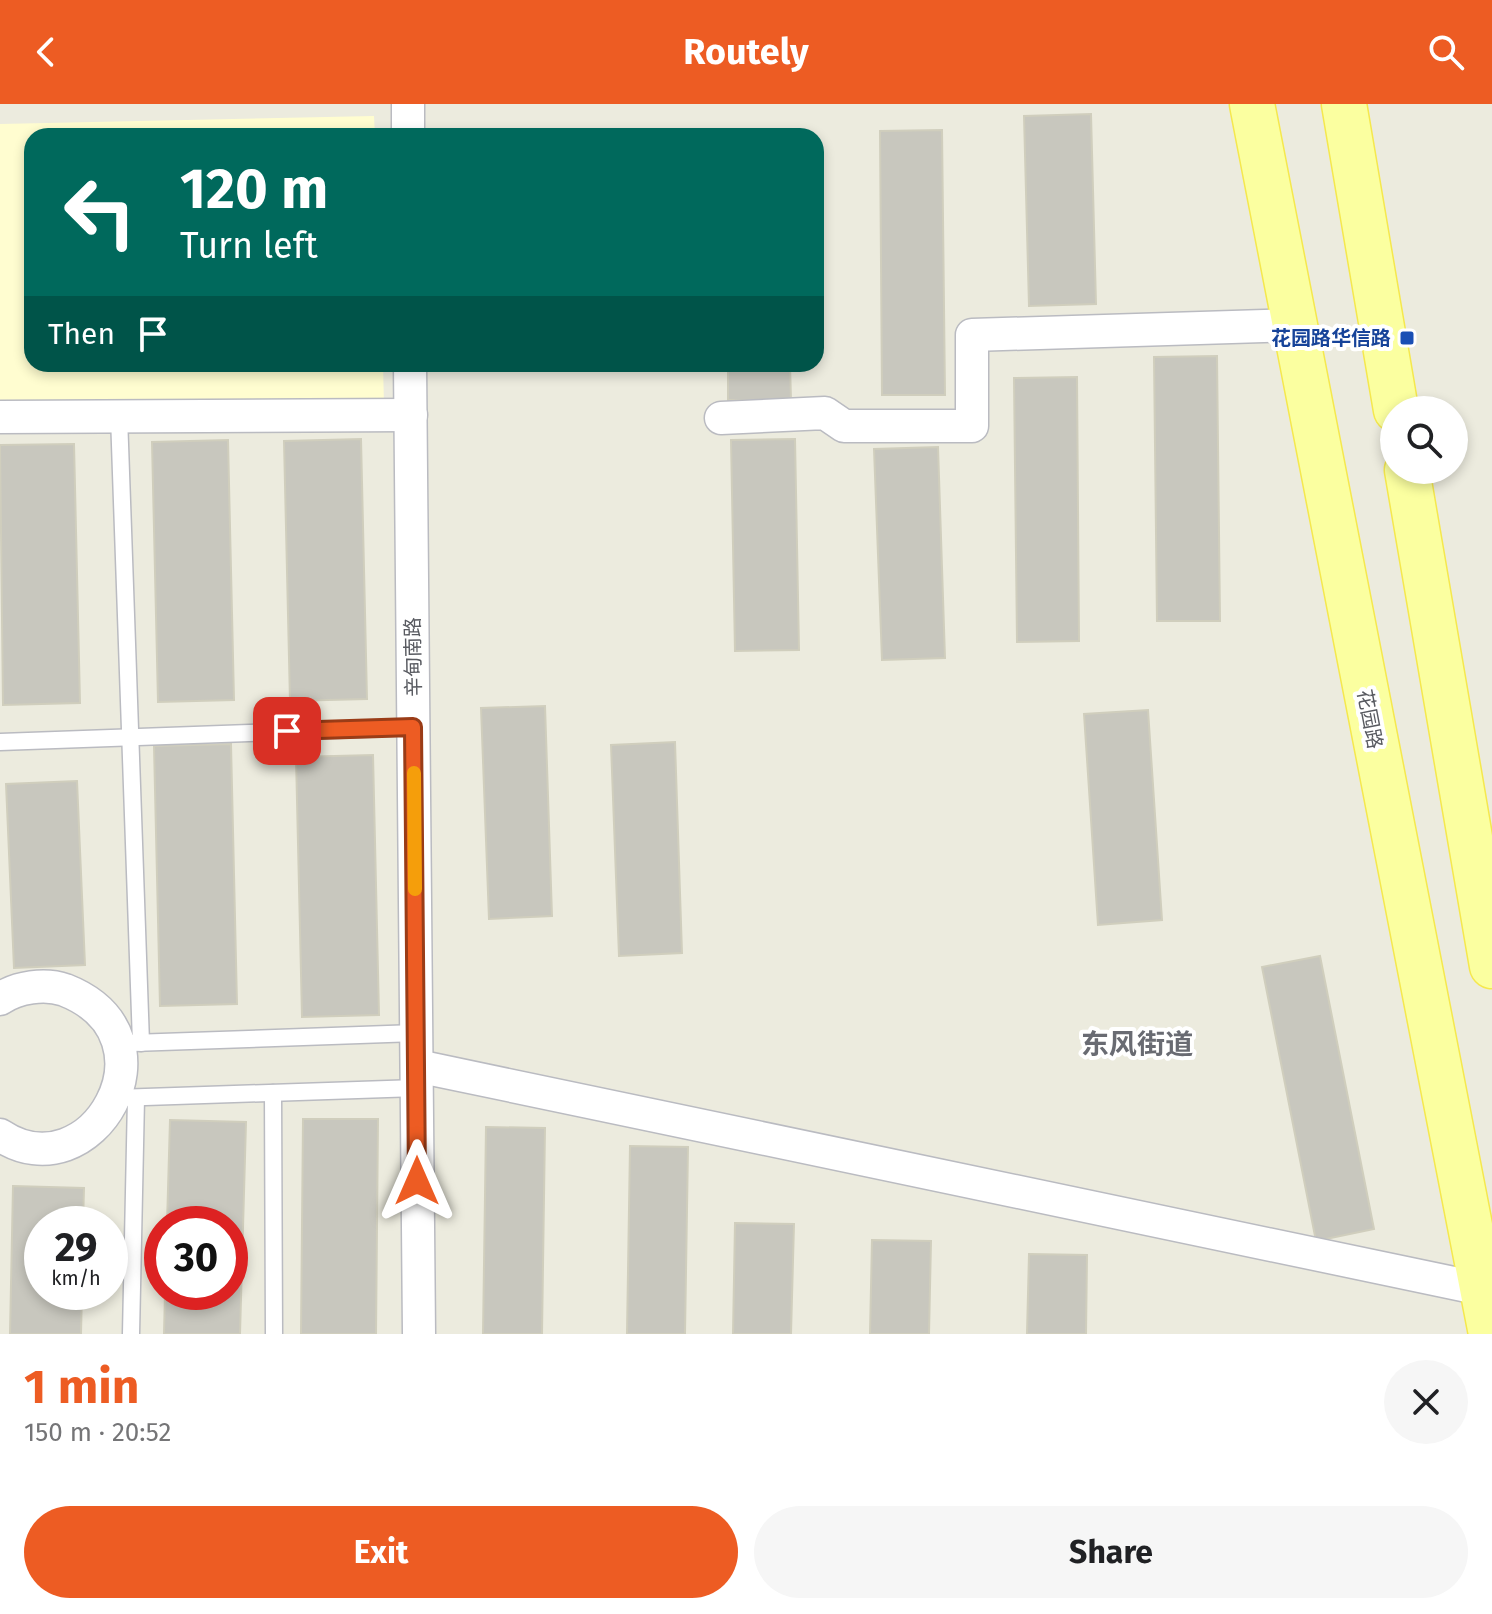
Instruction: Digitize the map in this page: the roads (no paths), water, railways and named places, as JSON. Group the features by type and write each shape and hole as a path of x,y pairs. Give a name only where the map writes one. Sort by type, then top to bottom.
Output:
{"main road":[{"name":"花园路","path":"1252,104 1491,1334"},
{"path":"1344,104 1394,396"},
{"path":"1409,484 1492,966"}],"street":[{"path":"408,104 408,128"},
{"path":"721,418 825,413 844,426 972,426 972,335 1294,325"},
{"name":"辛甸南路","path":"410,372 419,1334"},
{"path":"0,417 411,415"},
{"path":"0,999 6,994 33,987 60,989 86,999 130,1043 122,1071 126,1098 81,1137 57,1146 33,1147 8,1141 0,1135"},
{"path":"417,1077 1482,1289"}],"lane":[{"path":"119,416 130,737 130,1043 416,1033"},
{"path":"0,742 413,727"},
{"path":"131,1334 126,1098 273,1093 417,1077"},
{"path":"273,1093 274,1334"}],"place":[{"name":"花园路华信路","path":"1407,338"}],"district":[{"name":"东风街道","path":"1137,1044"}]}
